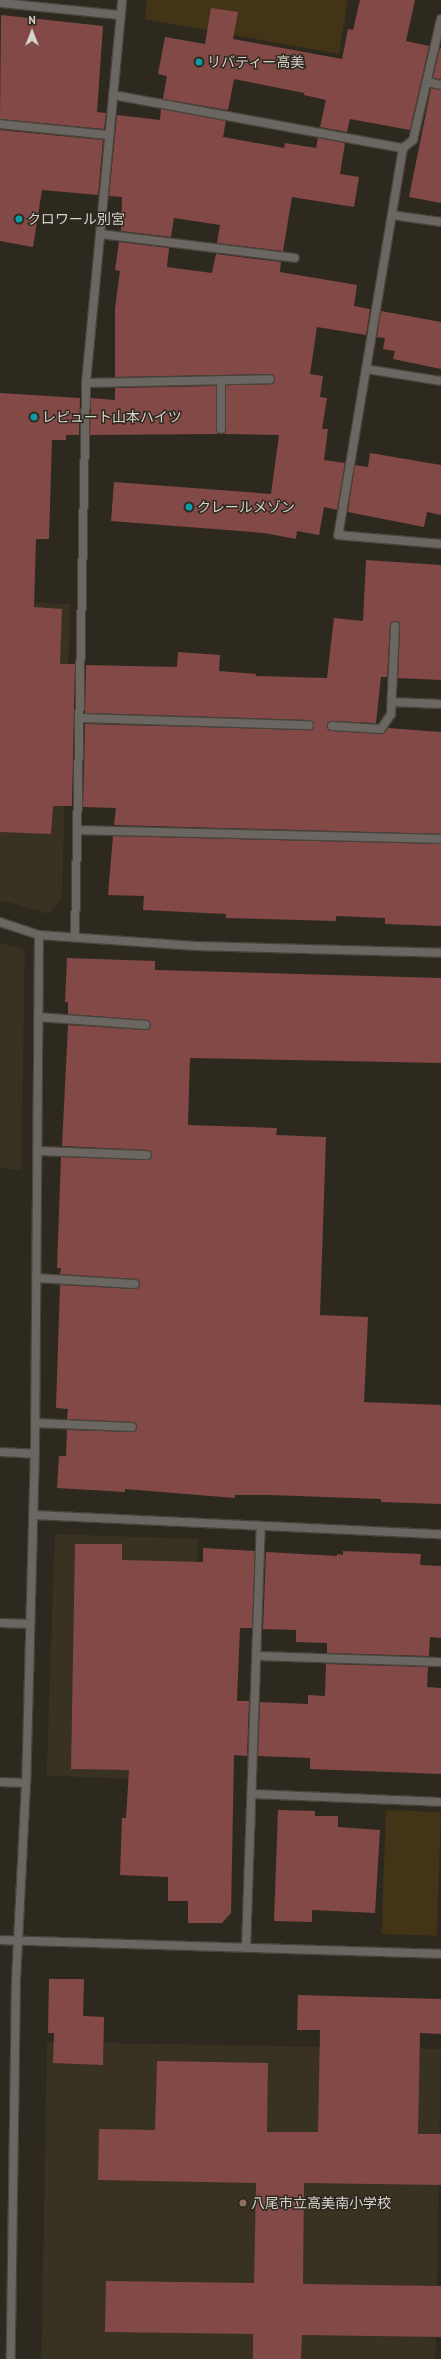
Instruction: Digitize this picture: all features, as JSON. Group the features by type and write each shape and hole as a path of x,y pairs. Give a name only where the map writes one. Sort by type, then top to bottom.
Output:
{"street":[{"path":"76,937 86,383 122,0"},
{"path":"2,2 120,15"},
{"path":"441,19 414,140 403,148 338,536 441,544"},
{"path":"427,82 441,85"},
{"path":"113,95 403,148"},
{"path":"0,124 109,135"},
{"path":"392,215 441,222"},
{"path":"100,234 295,258"},
{"path":"366,369 441,382"},
{"path":"86,383 270,379"},
{"path":"221,380 221,429"},
{"path":"332,726 381,729 391,714 395,626"},
{"path":"392,702 441,704"},
{"path":"80,718 309,725"},
{"path":"78,830 441,839"},
{"path":"0,922 39,935 196,946 441,952"},
{"path":"11,2359 16,1978 26,1783 35,1423 39,935"},
{"path":"38,1017 146,1025"},
{"path":"37,1151 148,1155"},
{"path":"36,1278 135,1284"},
{"path":"35,1423 132,1427"},
{"path":"0,1452 34,1454"},
{"path":"33,1515 261,1527 441,1534"},
{"path":"246,1948 261,1527"},
{"path":"0,1623 30,1624"},
{"path":"256,1656 441,1662"},
{"path":"0,1782 26,1783"},
{"path":"251,1794 441,1802"},
{"path":"0,1940 441,1954"}],"shaded area":[{"path":"147,0 348,0 339,54 145,19"},
{"path":"0,601 70,604 62,898 49,914 0,900"},
{"path":"0,943 25,950 21,1170 0,1168"},
{"path":"55,1534 198,1539 189,1781 47,1776"},
{"path":"386,1810 441,1812 437,1936 382,1934"},
{"name":"八尾市立高美南小学校","path":"47,2042 441,2049 436,2359 41,2359"}],"building":[{"path":"360,0 415,0 406,41 429,46 410,130 350,119 347,132 320,127 326,100 304,95 304,93 234,79 228,110 163,99 167,76 158,74 165,37 205,44 211,8 238,12 233,39 342,59 348,29 353,30"},
{"path":"1,15 103,26 97,112 106,113 104,129 0,119"},
{"path":"440,48 441,49 441,79 433,78"},
{"path":"431,88 441,90 441,203 409,197"},
{"path":"161,109 226,121 223,137 284,148 285,143 316,148 318,138 345,143 340,174 359,177 354,207 292,197 283,251 217,243 220,225 174,218 171,237 121,231 122,197 109,196 117,115 160,120"},
{"path":"0,130 103,140 98,195 42,190 33,247 0,241"},
{"path":"119,242 169,248 167,267 212,273 216,254 281,262 280,272 357,285 354,306 370,309 366,335 317,327 310,374 323,376 320,397 327,398 322,429 328,429 324,460 345,463 337,510 324,507 319,535 297,531 296,539 264,533 111,521 114,482 271,494 279,435 224,434 226,429 226,385 271,384 275,379 272,374 115,377 115,308 120,271 115,270"},
{"path":"381,311 441,322 441,369 393,359 395,351 383,349 385,338 377,337"},
{"path":"216,386 216,429 218,434 90,435 91,398 115,400 115,388"},
{"path":"0,393 80,398 79,435 66,435 66,440 52,440 49,539 36,539 34,607 62,609 60,664 75,664 72,806 53,806 51,834 0,832"},
{"path":"370,453 441,465 441,515 427,512 424,527 348,512 355,465 368,467"},
{"path":"366,560 441,565 441,680 398,678 400,626 398,621 393,621 390,626 387,677 381,677 376,723 332,721 328,723 327,728 332,731 381,734 388,728 441,732 441,834 114,825 116,808 83,807 85,724 309,730 314,725 309,720 85,713 86,665 177,667 178,652 220,655 219,671 256,674 256,676 327,678 334,618 363,621"},
{"path":"113,836 441,844 441,926 385,924 385,918 336,916 336,921 226,918 226,914 143,910 144,896 108,895"},
{"path":"67,958 155,961 155,970 441,978 441,1063 190,1058 188,1125 277,1128 276,1135 326,1137 320,1315 368,1317 364,1402 441,1405 441,1504 381,1502 381,1499 270,1495 235,1495 235,1498 125,1489 125,1492 57,1488 59,1456 66,1456 67,1430 132,1432 137,1427 132,1422 67,1419 68,1409 56,1408 60,1285 135,1289 140,1284 135,1279 60,1274 61,1268 57,1268 61,1157 147,1160 152,1155 147,1150 62,1146 68,1025 146,1030 151,1025 146,1020 68,1014 68,1002 65,1002"},
{"path":"75,1544 122,1544 122,1560 203,1562 203,1548 255,1551 252,1628 240,1628 237,1701 249,1701 247,1756 234,1755 231,1913 222,1923 188,1923 188,1901 168,1901 168,1877 120,1875 122,1818 126,1818 129,1770 71,1769"},
{"path":"343,1551 421,1554 420,1565 441,1566 441,1638 430,1637 429,1656 327,1653 327,1643 296,1642 296,1630 263,1629 266,1552 337,1556 337,1554 343,1555"},
{"path":"326,1664 428,1667 427,1687 441,1688 441,1774 310,1769 310,1758 258,1756 260,1702 308,1704 308,1695 325,1696"},
{"path":"278,1810 315,1811 315,1816 338,1816 338,1827 380,1830 375,1913 312,1910 312,1922 274,1921"},
{"path":"49,1979 84,1979 83,2016 104,2017 103,2065 53,2063 54,2033 48,2033"},
{"path":"298,1995 441,1999 441,2034 420,2033 418,2134 441,2134 441,2185 304,2183 303,2284 441,2286 441,2337 302,2335 301,2359 253,2359 253,2334 105,2332 106,2281 254,2283 256,2183 98,2180 99,2129 155,2130 157,2061 268,2063 267,2132 318,2132 320,2030 297,2030"}],"place":[{"name":"リバティー高美","path":"199,62"},
{"name":"クロワール別宮","path":"19,219"},
{"name":"レピュート山本ハイツ","path":"34,417"},
{"name":"クレールメゾン","path":"189,507"},
{"name":"八尾市立高美南小学校","path":"243,2203"}]}
